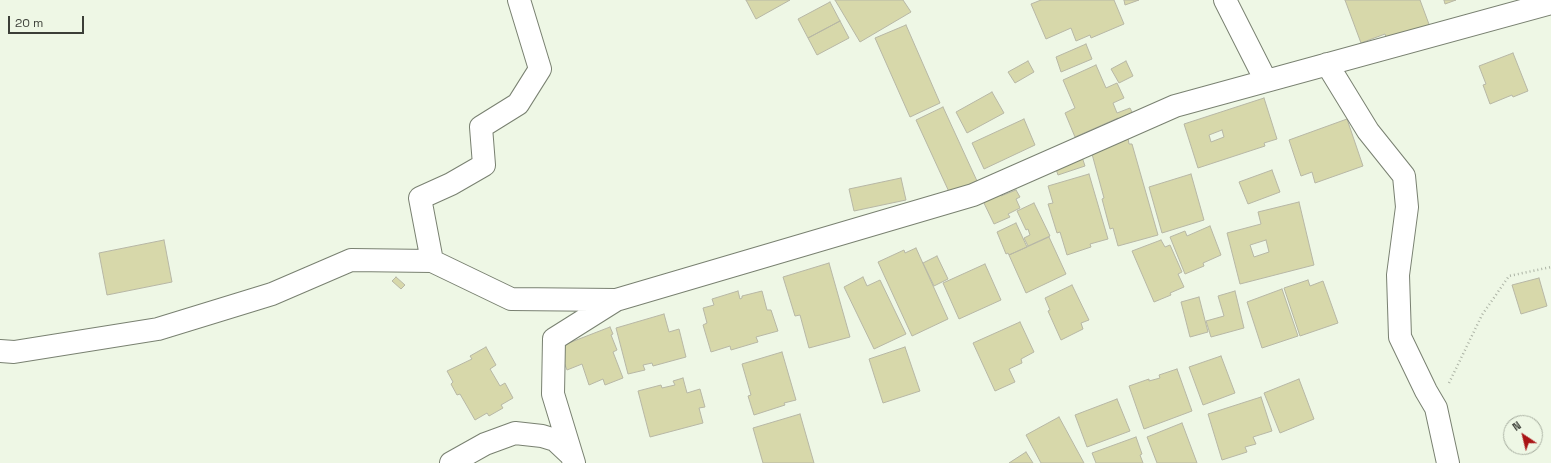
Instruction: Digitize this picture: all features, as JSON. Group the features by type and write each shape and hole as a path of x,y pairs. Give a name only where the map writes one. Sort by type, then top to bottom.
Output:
{"street":[{"path":"432,261 420,198 451,184 484,165 481,127 518,104 540,69 519,0"},
{"path":"1225,0 1266,81"},
{"path":"573,459 553,394 554,339 616,300 973,195 1175,106 1551,3"},
{"path":"1326,64 1368,131 1404,176 1407,207 1398,275 1400,336 1426,391 1436,408 1446,462"},
{"path":"0,351 14,352 158,328 272,294 351,260 432,261 511,300 616,300"},
{"path":"451,463 485,444 515,433 542,436 555,440 573,459"}],"path":[{"path":"1436,408 1482,315 1509,276 1551,267"}],"building":[{"path":"746,0 790,0 756,19"},
{"path":"835,0 903,0 911,12 860,42"},
{"path":"1041,0 1114,0 1124,24 1091,38 1090,35 1076,41 1071,28 1046,39 1031,4"},
{"path":"1124,0 1139,0 1125,5"},
{"path":"1345,0 1420,0 1430,27 1387,40 1385,34 1361,43"},
{"path":"1444,0 1456,0 1445,4"},
{"path":"830,2 840,21 808,38 798,19"},
{"path":"840,21 849,38 817,55 808,38"},
{"path":"906,25 940,103 910,117 875,38"},
{"path":"1086,44 1092,59 1061,72 1056,57"},
{"path":"1513,53 1528,91 1513,97 1512,95 1490,104 1483,85 1486,84 1479,66"},
{"path":"1028,61 1034,72 1015,83 1008,72"},
{"path":"1126,61 1133,76 1119,83 1111,69"},
{"path":"1096,65 1106,88 1117,83 1124,98 1113,103 1117,113 1130,108 1133,114 1119,120 1118,118 1075,137 1065,113 1075,108 1063,80"},
{"path":"992,92 1004,113 967,133 956,112"},
{"path":"1264,98 1277,139 1264,143 1265,146 1198,168 1184,124","holes":["1222,130 1224,137 1211,142 1209,135"]},
{"path":"943,107 977,181 950,194 916,120"},
{"path":"1024,119 1035,145 984,169 972,143"},
{"path":"1347,119 1363,166 1315,183 1312,172 1301,176 1289,140"},
{"path":"1128,138 1129,144 1132,144 1158,235 1118,246 1113,228 1110,229 1102,199 1104,198 1092,154"},
{"path":"1082,157 1085,166 1058,175 1055,166"},
{"path":"1272,170 1280,192 1248,204 1239,182"},
{"path":"1089,174 1108,239 1090,244 1091,247 1067,255 1060,232 1057,233 1048,204 1053,203 1048,186"},
{"path":"1191,174 1204,220 1162,233 1149,187"},
{"path":"901,178 906,200 854,211 849,189"},
{"path":"1016,190 1020,197 1016,199 1020,208 1008,214 1010,217 994,224 983,201 999,193 1001,196"},
{"path":"1299,202 1314,265 1240,284 1227,233 1261,224 1258,212","holes":["1266,240 1269,252 1254,257 1250,245"]},
{"path":"1034,203 1050,236 1028,246 1024,238 1030,235 1017,211"},
{"path":"1016,223 1027,247 1009,255 1008,253 1006,254 997,232"},
{"path":"1210,226 1221,255 1203,263 1204,266 1185,274 1170,237 1185,231 1187,236"},
{"path":"1049,237 1066,274 1026,293 1009,255"},
{"path":"164,240 172,282 107,295 99,253"},
{"path":"1161,240 1165,247 1170,245 1182,272 1178,274 1184,287 1170,293 1171,295 1154,302 1132,251"},
{"path":"916,248 948,319 912,336 878,262 904,250 905,253"},
{"path":"937,256 948,279 934,286 923,263"},
{"path":"829,263 850,337 809,348 800,315 795,316 783,277"},
{"path":"985,264 1001,300 959,319 943,283"},
{"path":"396,277 405,285 401,289 392,281"},
{"path":"863,277 867,286 880,280 906,334 874,349 844,287"},
{"path":"1539,278 1547,306 1521,314 1512,285"},
{"path":"1308,280 1310,286 1323,281 1338,323 1300,336 1284,288"},
{"path":"1072,285 1089,320 1081,323 1083,329 1061,340 1048,311 1050,310 1045,298"},
{"path":"1282,289 1298,336 1262,348 1247,302"},
{"path":"738,291 740,299 742,296 762,291 767,310 771,310 778,331 756,337 758,342 731,350 730,346 711,352 703,325 707,323 703,308 714,305 712,299"},
{"path":"1235,291 1244,328 1211,337 1206,321 1224,316 1218,296"},
{"path":"1199,297 1208,332 1190,337 1181,302"},
{"path":"664,314 669,332 679,329 686,357 653,366 652,363 643,365 645,370 628,374 616,328"},
{"path":"1020,322 1034,352 1021,359 1022,363 1009,369 1015,382 995,391 973,343"},
{"path":"610,327 613,334 611,335 617,350 613,352 623,378 605,385 603,379 589,385 582,364 567,370 560,352 561,346"},
{"path":"486,347 496,365 490,369 500,386 505,383 513,398 501,405 503,408 489,416 487,413 475,420 460,394 457,395 451,384 453,382 447,371 472,359 470,356"},
{"path":"905,347 920,391 883,403 869,359"},
{"path":"782,352 796,400 784,403 785,405 754,415 748,396 751,395 742,364"},
{"path":"1221,356 1235,393 1203,405 1189,367"},
{"path":"1177,369 1192,411 1144,429 1129,386 1149,379 1149,381 1160,378 1159,375"},
{"path":"683,378 687,393 700,389 705,407 699,408 703,423 650,437 638,391 661,385 662,388 675,385 673,381"},
{"path":"1299,379 1314,419 1280,433 1264,393"},
{"path":"1261,397 1272,431 1253,437 1256,444 1245,447 1247,452 1222,460 1208,414"},
{"path":"1117,399 1130,431 1087,447 1075,415"},
{"path":"800,414 814,463 763,463 753,428"},
{"path":"1059,417 1084,463 1041,463 1026,435"},
{"path":"1182,423 1197,463 1157,463 1147,437"},
{"path":"1136,437 1142,454 1140,455 1143,463 1096,463 1092,453"},
{"path":"1026,452 1033,463 1009,463"}]}
